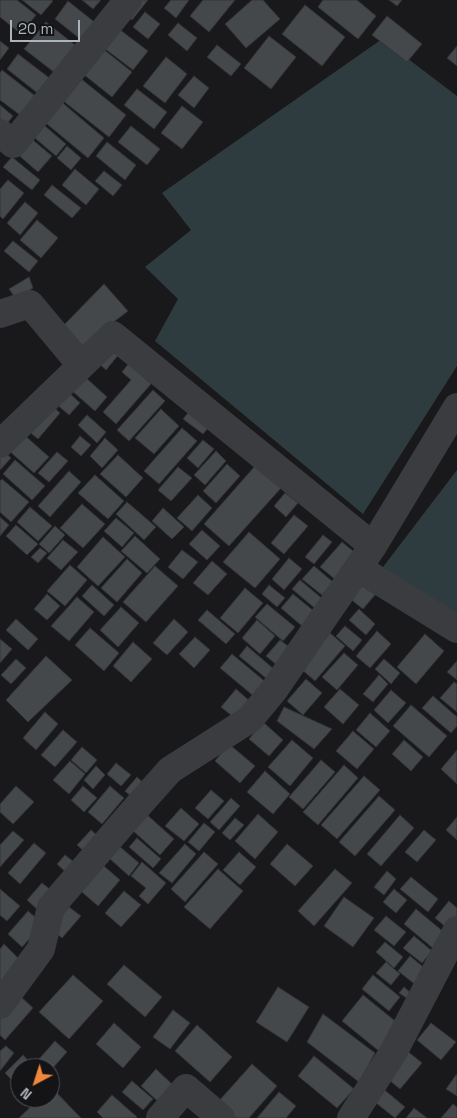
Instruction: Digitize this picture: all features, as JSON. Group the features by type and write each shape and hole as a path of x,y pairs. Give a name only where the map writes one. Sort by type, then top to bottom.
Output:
{"street":[{"path":"0,134 13,144 128,0"},
{"path":"0,314 30,304 81,365"},
{"path":"0,444 113,335 373,546"},
{"path":"0,1005 41,949 51,907 130,815 170,770 250,719 274,690 373,546 457,407"},
{"path":"358,568 457,629"},
{"path":"353,1117 394,1051 457,930"},
{"path":"160,1118 186,1088 221,1118"}],"shaded area":[{"path":"382,39 457,96 457,366 363,514 155,341 178,299 145,267 191,230 162,193"},
{"path":"457,470 457,615 383,567"}],"building":[{"path":"0,0 17,0 36,15 21,34 0,17"},
{"path":"22,0 51,0 53,1 41,15"},
{"path":"82,0 101,0 93,9"},
{"path":"134,0 148,0 132,20 124,13"},
{"path":"171,0 189,0 176,18 164,8"},
{"path":"203,0 235,0 209,32 190,16"},
{"path":"252,0 263,0 280,19 246,48 225,24"},
{"path":"323,0 357,0 376,16 358,39 318,7"},
{"path":"389,0 402,0 397,6"},
{"path":"68,1 98,25 84,42 55,19"},
{"path":"305,5 345,37 322,66 282,34"},
{"path":"145,12 160,24 148,39 133,27"},
{"path":"387,16 422,44 407,62 372,35"},
{"path":"46,22 80,49 59,76 24,49"},
{"path":"178,23 197,38 187,51 168,35"},
{"path":"115,26 148,51 133,70 100,45"},
{"path":"269,36 296,57 271,89 244,68"},
{"path":"0,41 9,48 0,60"},
{"path":"98,45 132,72 112,97 78,70"},
{"path":"217,45 241,64 231,76 207,57"},
{"path":"457,46 457,66 447,58"},
{"path":"18,54 52,80 40,95 7,69"},
{"path":"166,57 187,74 165,103 143,86"},
{"path":"2,70 39,99 24,118 0,100 0,73"},
{"path":"75,74 126,115 109,137 57,96"},
{"path":"194,76 209,88 194,108 178,95"},
{"path":"137,89 167,112 154,129 124,105"},
{"path":"58,99 104,138 88,158 41,119"},
{"path":"0,105 13,116 5,126 0,122"},
{"path":"182,106 203,122 182,149 161,133"},
{"path":"39,121 66,144 56,156 29,133"},
{"path":"131,126 160,149 147,165 118,142"},
{"path":"28,136 52,156 38,172 15,152"},
{"path":"107,142 136,165 125,180 96,156"},
{"path":"67,146 81,158 71,170 57,158"},
{"path":"12,157 40,180 32,190 3,167"},
{"path":"75,169 99,189 86,205 62,185"},
{"path":"104,171 122,185 113,196 95,181"},
{"path":"8,180 24,193 3,219 0,216 0,189"},
{"path":"52,185 81,208 72,218 44,195"},
{"path":"25,202 38,213 20,235 7,223"},
{"path":"37,220 58,238 41,258 20,240"},
{"path":"13,241 38,261 29,272 4,251"},
{"path":"29,277 33,288 16,299 9,289"},
{"path":"104,284 128,311 81,347 62,327"},
{"path":"124,348 106,370 95,360"},
{"path":"129,363 151,384 116,424 103,412 131,380 122,372"},
{"path":"84,376 107,397 95,411 71,390"},
{"path":"65,389 80,403 69,415 54,402"},
{"path":"153,390 165,401 129,441 117,430"},
{"path":"49,403 60,413 38,439 26,429"},
{"path":"192,408 212,423 203,434 183,419"},
{"path":"161,409 179,426 154,454 135,438"},
{"path":"87,415 106,432 97,443 78,425"},
{"path":"182,428 197,441 159,484 144,471"},
{"path":"21,432 49,457 34,473 6,448"},
{"path":"80,436 91,445 81,456 71,447"},
{"path":"105,438 118,450 102,468 90,456"},
{"path":"203,440 214,449 198,468 187,458"},
{"path":"0,448 11,458 0,470"},
{"path":"216,451 226,461 205,485 194,475"},
{"path":"57,452 68,461 49,482 38,473"},
{"path":"118,455 143,478 126,497 100,474"},
{"path":"15,460 45,486 32,500 3,474"},
{"path":"227,464 240,476 216,503 203,491"},
{"path":"255,466 281,488 229,546 204,524"},
{"path":"178,467 192,478 171,501 158,490"},
{"path":"69,471 81,482 50,517 38,506"},
{"path":"95,475 124,501 108,519 78,493"},
{"path":"2,479 29,502 11,522 0,512 0,481"},
{"path":"285,493 298,503 286,517 274,506"},
{"path":"198,495 212,508 192,531 177,518"},
{"path":"127,502 156,527 144,540 116,514"},
{"path":"82,504 105,524 83,548 60,528"},
{"path":"30,507 52,526 38,541 17,522"},
{"path":"163,508 184,527 172,539 152,521"},
{"path":"294,515 308,526 284,554 271,543"},
{"path":"0,517 9,525 0,536"},
{"path":"116,518 134,533 122,547 104,531"},
{"path":"16,525 38,544 27,555 6,536"},
{"path":"55,526 65,535 49,553 39,544"},
{"path":"202,530 220,546 207,560 189,544"},
{"path":"249,532 280,559 255,588 223,562"},
{"path":"323,535 332,542 314,564 305,557"},
{"path":"135,536 160,559 147,573 121,551"},
{"path":"103,537 125,557 98,586 77,567"},
{"path":"63,540 78,552 61,570 47,558"},
{"path":"342,542 358,555 336,580 320,567"},
{"path":"40,548 47,553 38,563 31,557"},
{"path":"182,550 198,562 183,579 168,567"},
{"path":"289,558 302,569 284,590 272,579"},
{"path":"127,559 142,573 117,602 101,588"},
{"path":"212,561 227,574 208,595 193,583"},
{"path":"70,565 87,580 65,606 47,591"},
{"path":"155,566 178,586 146,622 123,602"},
{"path":"314,566 333,582 322,595 302,579"},
{"path":"366,577 380,589 363,609 348,597"},
{"path":"300,580 325,601 317,610 292,589"},
{"path":"92,585 114,605 104,616 82,596"},
{"path":"269,585 285,598 277,607 262,594"},
{"path":"245,588 263,603 238,633 220,618"},
{"path":"47,594 60,606 47,620 34,609"},
{"path":"293,594 315,612 302,626 281,608"},
{"path":"77,597 94,612 69,641 51,626"},
{"path":"267,604 295,627 283,641 255,617"},
{"path":"121,607 139,623 118,647 100,630"},
{"path":"359,609 375,624 366,635 349,620"},
{"path":"207,610 235,634 226,644 198,620"},
{"path":"16,619 38,639 28,650 6,630"},
{"path":"174,619 188,632 167,655 153,643"},
{"path":"257,620 275,636 260,654 242,638"},
{"path":"345,626 362,640 353,651 336,636"},
{"path":"90,628 119,653 104,671 75,645"},
{"path":"377,631 391,644 370,668 356,656"},
{"path":"330,633 345,646 315,681 300,668"},
{"path":"425,634 444,651 416,684 397,667"},
{"path":"195,637 210,650 194,668 179,654"},
{"path":"0,639 12,649 0,663"},
{"path":"280,640 292,649 278,666 266,656"},
{"path":"133,642 152,659 131,682 113,666"},
{"path":"247,646 275,670 267,679 239,656"},
{"path":"344,653 358,665 337,690 322,677"},
{"path":"232,654 268,684 256,698 220,668"},
{"path":"46,656 72,680 28,722 6,700"},
{"path":"16,659 26,668 11,684 1,675"},
{"path":"384,659 400,673 391,684 375,669"},
{"path":"457,661 457,680 447,672"},
{"path":"379,675 388,684 373,702 363,694"},
{"path":"306,679 322,693 303,715 287,701"},
{"path":"454,682 457,684 457,712 440,698"},
{"path":"236,689 252,703 237,720 221,707"},
{"path":"340,689 359,705 343,724 324,707"},
{"path":"391,690 406,703 388,723 374,710"},
{"path":"433,696 457,717 457,726 451,733 422,708"},
{"path":"411,705 447,736 429,757 393,726"},
{"path":"284,707 332,729 314,749 277,721"},
{"path":"45,712 58,724 36,750 23,738"},
{"path":"370,713 390,731 376,747 356,730"},
{"path":"263,722 283,740 269,756 249,739"},
{"path":"63,730 77,742 55,767 41,755"},
{"path":"353,731 374,749 357,769 336,751"},
{"path":"292,740 313,758 290,786 268,767"},
{"path":"404,740 423,757 411,771 392,754"},
{"path":"229,744 255,766 240,783 215,761"},
{"path":"82,747 97,760 86,773 71,760"},
{"path":"457,750 457,784 441,769"},
{"path":"321,760 335,772 303,809 289,797"},
{"path":"70,761 85,774 69,794 53,780"},
{"path":"116,763 131,775 121,786 107,774"},
{"path":"344,765 358,778 318,825 303,812"},
{"path":"96,766 105,775 93,789 84,780"},
{"path":"265,771 290,794 273,814 247,792"},
{"path":"364,776 380,790 337,839 321,825"},
{"path":"137,777 147,786 135,800 125,791"},
{"path":"16,786 34,802 13,824 0,812 0,804"},
{"path":"83,786 97,798 84,812 71,800"},
{"path":"110,786 124,798 102,824 88,812"},
{"path":"211,790 224,801 208,819 195,808"},
{"path":"379,796 395,810 355,856 339,842"},
{"path":"231,798 240,806 219,830 210,822"},
{"path":"181,808 199,824 184,841 165,826"},
{"path":"145,813 174,839 160,855 131,829"},
{"path":"258,814 278,832 255,859 235,841"},
{"path":"400,815 414,828 381,866 367,854"},
{"path":"457,817 457,840 446,830"},
{"path":"235,818 244,825 230,840 222,833"},
{"path":"204,823 215,832 199,851 188,842"},
{"path":"91,830 99,837 86,853 77,845"},
{"path":"424,830 436,840 417,862 405,852"},
{"path":"13,831 24,840 0,867 0,845"},
{"path":"137,838 161,859 153,868 129,847"},
{"path":"34,843 46,853 20,884 8,873"},
{"path":"185,844 196,854 172,883 159,873"},
{"path":"287,844 313,866 295,886 270,864"},
{"path":"119,846 139,863 129,876 109,858"},
{"path":"204,852 218,864 185,902 171,889"},
{"path":"239,852 256,867 240,885 223,870"},
{"path":"65,855 79,866 70,876 57,864"},
{"path":"97,860 120,880 98,906 75,886"},
{"path":"142,862 166,883 148,904 139,896 146,888 131,876"},
{"path":"218,869 243,891 210,929 184,907"},
{"path":"335,869 352,883 314,926 298,911"},
{"path":"387,871 396,879 384,895 374,887"},
{"path":"411,877 438,899 428,912 400,889"},
{"path":"42,883 56,894 40,912 27,900"},
{"path":"0,889 20,906 7,921 0,915"},
{"path":"394,889 407,900 396,913 383,902"},
{"path":"124,891 141,905 121,927 105,913"},
{"path":"344,897 374,918 353,947 324,926"},
{"path":"449,901 457,908 457,916 447,928 435,918"},
{"path":"69,907 81,916 62,938 51,929"},
{"path":"416,909 446,934 434,949 404,924"},
{"path":"28,911 43,924 22,947 8,934"},
{"path":"386,916 406,932 394,946 374,930"},
{"path":"414,936 432,951 422,963 403,948"},
{"path":"385,942 403,957 394,968 376,952"},
{"path":"4,944 22,962 0,992 0,949"},
{"path":"410,956 428,971 416,985 398,971"},
{"path":"386,962 400,974 391,985 376,973"},
{"path":"124,965 162,997 145,1017 107,984"},
{"path":"73,975 103,1001 69,1039 39,1012"},
{"path":"373,975 400,997 389,1011 362,989"},
{"path":"278,987 309,1007 287,1042 256,1022"},
{"path":"404,987 412,994 408,999 399,993"},
{"path":"19,995 33,1008 5,1040 0,1035 0,1017"},
{"path":"363,995 400,1025 379,1051 342,1021"},
{"path":"173,1010 190,1023 170,1049 153,1037"},
{"path":"323,1014 375,1053 359,1082 307,1042"},
{"path":"114,1023 141,1047 123,1068 96,1044"},
{"path":"431,1023 456,1042 441,1060 417,1040"},
{"path":"197,1025 232,1057 210,1082 175,1051"},
{"path":"55,1041 67,1052 60,1060 60,1058 40,1058"},
{"path":"6,1046 14,1053 0,1071 0,1051"},
{"path":"406,1050 422,1063 400,1089 384,1076"},
{"path":"314,1056 354,1089 337,1108 298,1076"},
{"path":"252,1064 277,1086 249,1118 236,1118 218,1102"},
{"path":"10,1068 10,1078 5,1073"},
{"path":"156,1069 176,1088 161,1104 141,1086"},
{"path":"457,1075 457,1096 446,1089"},
{"path":"132,1081 153,1099 143,1110 122,1092"},
{"path":"381,1087 405,1107 395,1118 371,1099"},
{"path":"279,1092 296,1106 286,1118 257,1118"},
{"path":"112,1095 137,1117 103,1118 97,1112"},
{"path":"60,1096 81,1118 19,1118 30,1108 60,1108"},
{"path":"453,1104 457,1107 457,1118 441,1118"},
{"path":"414,1108 427,1118 406,1118"}]}
